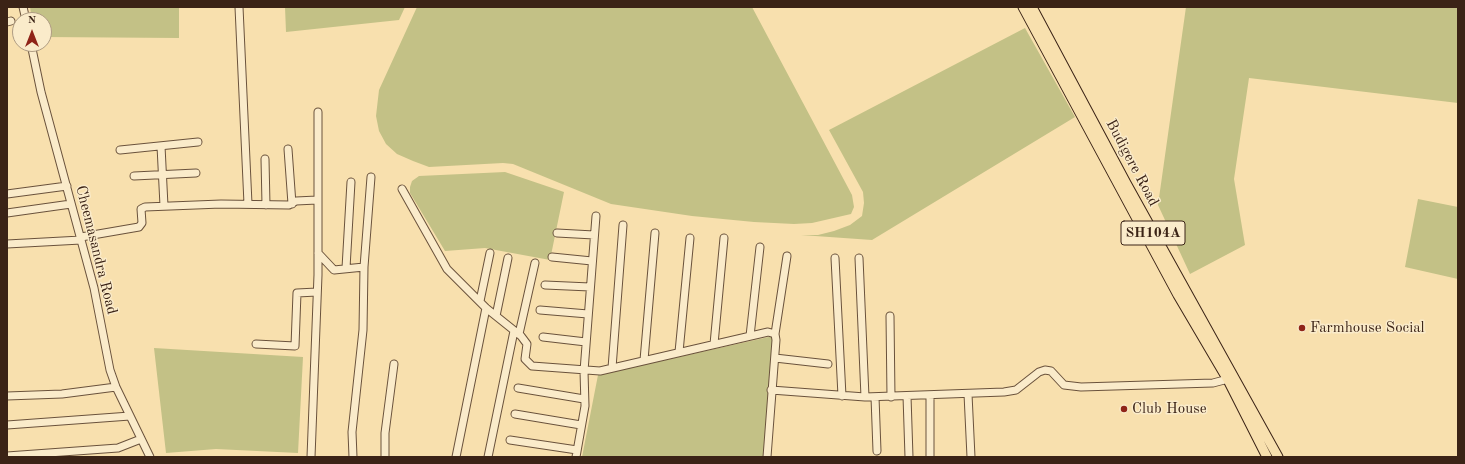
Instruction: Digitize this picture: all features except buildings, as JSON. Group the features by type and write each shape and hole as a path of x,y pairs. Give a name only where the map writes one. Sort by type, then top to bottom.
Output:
{"main road":[{"name":"Budigere Road","path":"1023,7 1178,295 1278,457"},
{"name":"Budigere Road","path":"1032,7 1230,378 1267,457"}],"street":[{"path":"239,7 248,204"},
{"name":"Cheemasandra Road","path":"33,52 94,288 108,363 116,387 150,457"},
{"path":"311,457 318,253 318,112"},
{"path":"120,150 198,142"},
{"path":"161,146 164,206"},
{"path":"288,149 292,204"},
{"path":"265,159 266,205"},
{"path":"134,176 196,173"},
{"path":"353,457 352,432 363,322 364,268 371,177"},
{"path":"346,268 351,182"},
{"path":"7,194 67,186"},
{"path":"402,189 447,270 453,277 467,287 486,308 527,344 525,359 532,366 584,371 600,370 768,332 775,334"},
{"path":"7,244 81,238 139,227 142,223 141,208 164,206 292,204 296,201 317,200"},
{"path":"7,213 72,204"},
{"path":"510,440 576,454 584,399 584,371 596,216"},
{"path":"612,368 624,225"},
{"path":"557,233 594,235"},
{"path":"644,360 655,233"},
{"path":"679,352 690,238"},
{"path":"714,344 724,238"},
{"path":"750,336 760,247"},
{"path":"318,253 334,270 364,268"},
{"path":"480,301 490,253"},
{"path":"767,457 771,390 775,358 775,334 787,256"},
{"path":"552,257 592,261"},
{"path":"496,316 508,258"},
{"path":"835,258 842,396"},
{"path":"859,258 865,397"},
{"path":"488,457 516,333 535,263"},
{"path":"545,285 590,287"},
{"path":"256,344 295,346 297,293 317,292"},
{"path":"456,457 486,308"},
{"path":"540,310 588,314"},
{"path":"890,316 891,397"},
{"path":"543,337 586,342"},
{"path":"775,358 828,364"},
{"path":"385,457 385,433 394,364"},
{"path":"771,390 865,397 968,394 1016,390 1039,372 1045,370 1051,371 1064,386 1081,387 1213,383 1230,378"},
{"path":"7,396 62,394 116,387"},
{"path":"518,388 584,399"},
{"path":"968,394 971,457"},
{"path":"907,396 909,457"},
{"path":"930,396 930,457"},
{"path":"875,397 877,451"},
{"path":"515,414 581,424"},
{"path":"7,425 130,416"},
{"path":"7,456 118,448 141,439"}],"shaded area":[{"path":"30,7 179,7 179,38 52,37 52,12 31,12"},
{"path":"285,7 405,7 399,20 286,32"},
{"path":"417,7 752,7 852,195 854,207 851,214 812,223 794,224 692,216 611,204 513,164 503,163 429,167 397,154 386,144 379,131 376,116 379,90"},
{"path":"1186,7 1458,7 1458,103 1249,78 1234,179 1245,245 1190,274 1158,205"},
{"path":"1025,28 1075,117 872,240 801,235 818,235 834,231 850,225 862,216 864,203 863,192 829,130"},
{"path":"505,172 564,192 550,260 485,248 445,251 410,193 412,181 419,176"},
{"path":"1418,199 1458,207 1458,279 1405,267"},
{"path":"773,336 764,457 582,457 598,375"},
{"path":"154,348 303,357 298,453 216,449 166,453"}],"place":[{"name":"Farmhouse Social","path":"1302,328"},
{"name":"Club House","path":"1124,409"}]}
